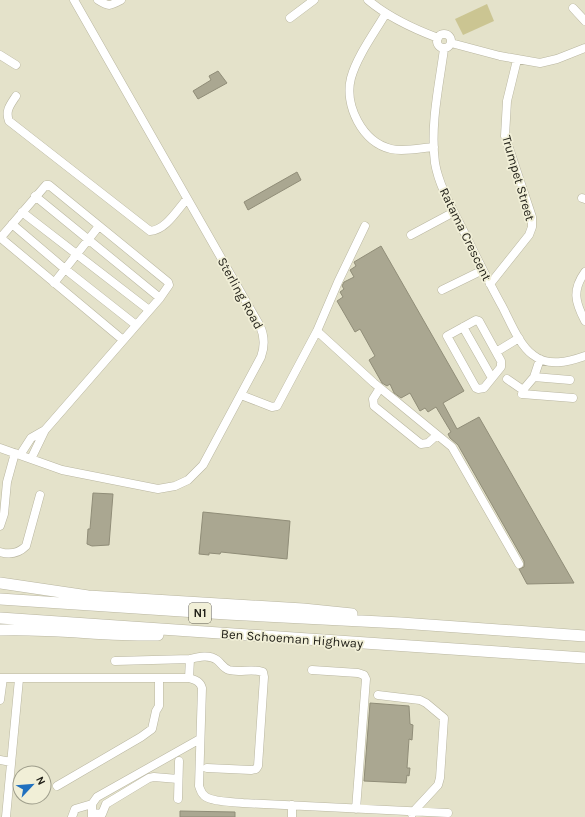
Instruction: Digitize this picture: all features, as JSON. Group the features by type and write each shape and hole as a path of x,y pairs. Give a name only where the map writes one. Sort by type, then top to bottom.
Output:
{"highway":[{"path":"0,583 88,596"},
{"path":"0,588 55,595 303,609 365,615 401,623"},
{"name":"Ben Schoeman Highway","path":"0,599 227,614 401,623 585,636"},
{"name":"Ben Schoeman Highway","path":"0,618 585,658"},
{"path":"0,630 31,629 135,635 177,634 197,631"}],"street":[{"name":"Sterling Road","path":"0,448 62,470 158,489 175,486 188,480 203,466 261,357 264,348 263,334 74,0"},
{"path":"98,0 105,4 112,5 121,0"},
{"path":"290,18 314,0"},
{"path":"368,0 386,13 438,38"},
{"path":"573,8 585,21"},
{"path":"386,13 354,70 349,90 352,109 364,130 383,146 392,149 434,147"},
{"path":"438,38 442,35 447,35 450,38 451,43"},
{"path":"438,38 438,44 444,49 449,47 451,43"},
{"path":"451,43 517,60 535,62 545,62 557,59 585,48"},
{"name":"Ratama Crescent","path":"444,49 434,125 434,147 437,174 454,212 519,338 527,350 540,359"},
{"path":"0,55 16,65"},
{"name":"Trumpet Street","path":"490,284 530,235 532,227 532,217 506,136 507,101 517,60"},
{"path":"16,96 7,110 6,116 9,122 150,231 155,231 164,226 187,199"},
{"path":"31,459 45,430 160,298 169,286 168,282 49,185 44,186 3,235 2,239 123,340"},
{"path":"36,196 160,298"},
{"path":"22,212 149,310"},
{"path":"411,235 454,212"},
{"path":"12,224 65,269 136,325"},
{"path":"54,283 99,226"},
{"path":"241,395 272,407 278,406 317,331 338,282 365,226"},
{"path":"442,290 483,270"},
{"path":"585,272 579,280 576,298 577,304 585,321"},
{"path":"477,320 496,352 501,361 501,367 484,388 478,390 447,338 449,334 477,320"},
{"path":"463,327 492,378"},
{"path":"317,331 380,388 452,447 519,564"},
{"path":"496,352 519,338"},
{"path":"573,398 522,395 522,393 534,377 540,359 559,362 572,361 585,356"},
{"path":"534,377 570,380"},
{"path":"507,379 523,390"},
{"path":"380,388 373,399 374,406 393,422 421,444 428,443 437,435"},
{"path":"0,526 4,514 4,480 17,454 32,438 45,430"},
{"path":"0,552 8,554 20,552 26,546 40,495"},
{"path":"115,661 190,659 200,656 213,658 229,670 263,672 264,677 258,766 256,769 251,770 208,768"},
{"path":"189,678 190,659"},
{"path":"312,670 358,673 364,675 366,679 356,809"},
{"path":"0,700 2,678 189,678 197,680 202,688 199,786 201,793 205,797 243,803 356,809 412,815 448,813"},
{"path":"57,786 148,733 152,729 156,711 154,706 156,678"},
{"path":"6,817 19,679"},
{"path":"378,695 426,702 444,718 440,778 438,785 412,815"},
{"path":"178,779 152,777 106,804 102,814 92,815 92,804 97,797 200,739"},
{"path":"0,760 11,762"},
{"path":"178,799 179,761"},
{"path":"72,817 75,809 92,804"},
{"path":"292,805 292,817"}],"shaded area":[{"path":"487,4 494,21 463,35 455,19"}],"building":[{"path":"218,71 227,83 198,99 193,91 211,80 209,76"},
{"path":"297,172 301,180 248,210 244,202"},
{"path":"381,246 464,391 443,403 457,429 479,417 574,583 527,584 519,569 524,567 524,561 458,445 450,438 448,434 451,432 436,407 428,412 425,408 420,411 410,393 401,398 394,393 390,384 387,386 382,383 369,360 375,356 360,329 355,332 337,301 343,297 340,292 344,289 342,286 344,282 354,277 350,270 356,266 354,262"},
{"path":"93,493 113,494 109,545 92,546 87,544 88,529 90,529"},
{"path":"203,512 290,521 287,559 221,552 220,554 209,553 209,555 199,554"},
{"path":"370,703 409,706 410,724 413,725 412,740 409,739 407,768 410,768 406,783 364,781"},
{"path":"180,811 235,812 235,817 180,817"}]}
